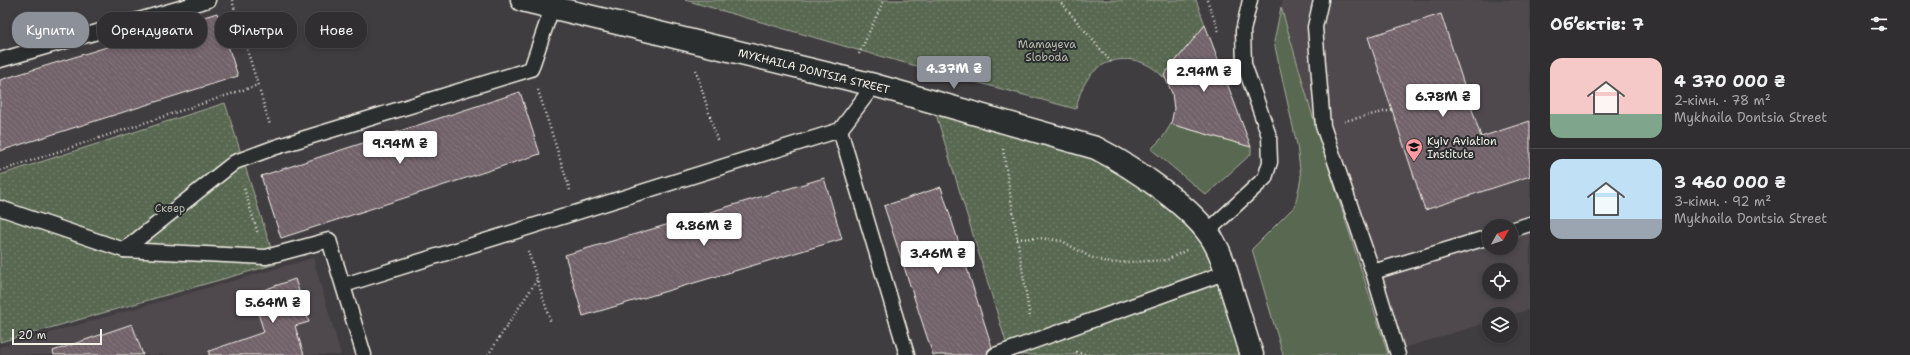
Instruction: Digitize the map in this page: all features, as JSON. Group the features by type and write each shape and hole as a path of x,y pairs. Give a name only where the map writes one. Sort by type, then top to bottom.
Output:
{"street":[{"name":"MYKHAILA DONTSIA STREET","path":"522,0 874,85 1096,148 1121,161 1177,203 1201,239 1220,254 1227,272 1252,355"}],"lane":[{"path":"0,60 208,0"},
{"path":"1201,239 1265,178 1270,162 1269,136 1244,64 1243,30 1250,0"},
{"path":"1321,0 1315,27 1322,126 1373,272 1398,355"},
{"path":"124,250 235,162 276,147 531,69 552,8"},
{"path":"344,284 840,130 874,85"},
{"path":"840,130 907,355"},
{"path":"0,208 124,250 266,257 329,240 344,284 364,355"},
{"path":"1518,228 1530,224"},
{"path":"1373,272 1482,239"},
{"path":"995,355 1227,272"}],"path":[{"path":"232,0 276,147"},
{"path":"858,56 884,0"},
{"path":"1059,0 1111,62"},
{"path":"695,67 725,166"},
{"path":"531,69 577,212"},
{"path":"0,171 258,85"},
{"path":"1322,126 1392,110"},
{"path":"1002,147 1033,341"},
{"path":"235,162 266,257"},
{"path":"520,230 551,324"},
{"path":"1017,239 1039,238 1062,241 1090,257 1110,263 1167,260 1201,239"},
{"path":"488,355 537,280"},
{"path":"1075,352 1089,355"}],"shaded area":[{"name":"Kyiv Aviation Institute","path":"1283,0 1530,0 1530,309 1518,313 1518,307 1482,307 1482,324 1381,355 1283,355 1252,249 1295,206 1301,178 1297,145 1274,42"},
{"path":"313,258 341,355 0,355 0,347"}],"green space":[{"name":"Mamayeva Sloboda","path":"685,0 1196,0 1205,25 1163,77 1144,63 1133,60 1122,59 1111,61 1101,66 1092,73 1085,83 1080,93 1076,109 861,51"},
{"path":"1281,7 1317,131 1388,354 1283,355 1252,249 1295,206 1301,178 1297,145 1274,42"},
{"name":"Сквер","path":"225,103 276,264 0,342 0,175"},
{"path":"935,111 1093,154 1181,217 1203,242 1221,280 1243,355 1010,355"},
{"path":"1171,124 1251,147 1251,154 1206,195 1151,149 1163,137"}],"building":[{"path":"215,14 215,48 229,48 238,76 0,151 0,80 104,48 207,48 207,16"},
{"path":"1441,14 1481,137 1530,121 1530,176 1425,210 1368,37"},
{"path":"1205,25 1251,147 1171,124 1174,109 1172,93 1164,75"},
{"path":"520,92 540,154 281,238 261,176"},
{"path":"824,178 842,239 583,316 565,255"},
{"path":"941,187 992,347 988,350 987,355 933,355 884,206"},
{"path":"295,279 309,322 295,326 304,355 209,355 209,351 264,332 252,294"},
{"path":"132,324 143,355 54,355 53,351"}],"place":[{"name":"Kyiv Aviation Institute","path":"1414,162"}]}
